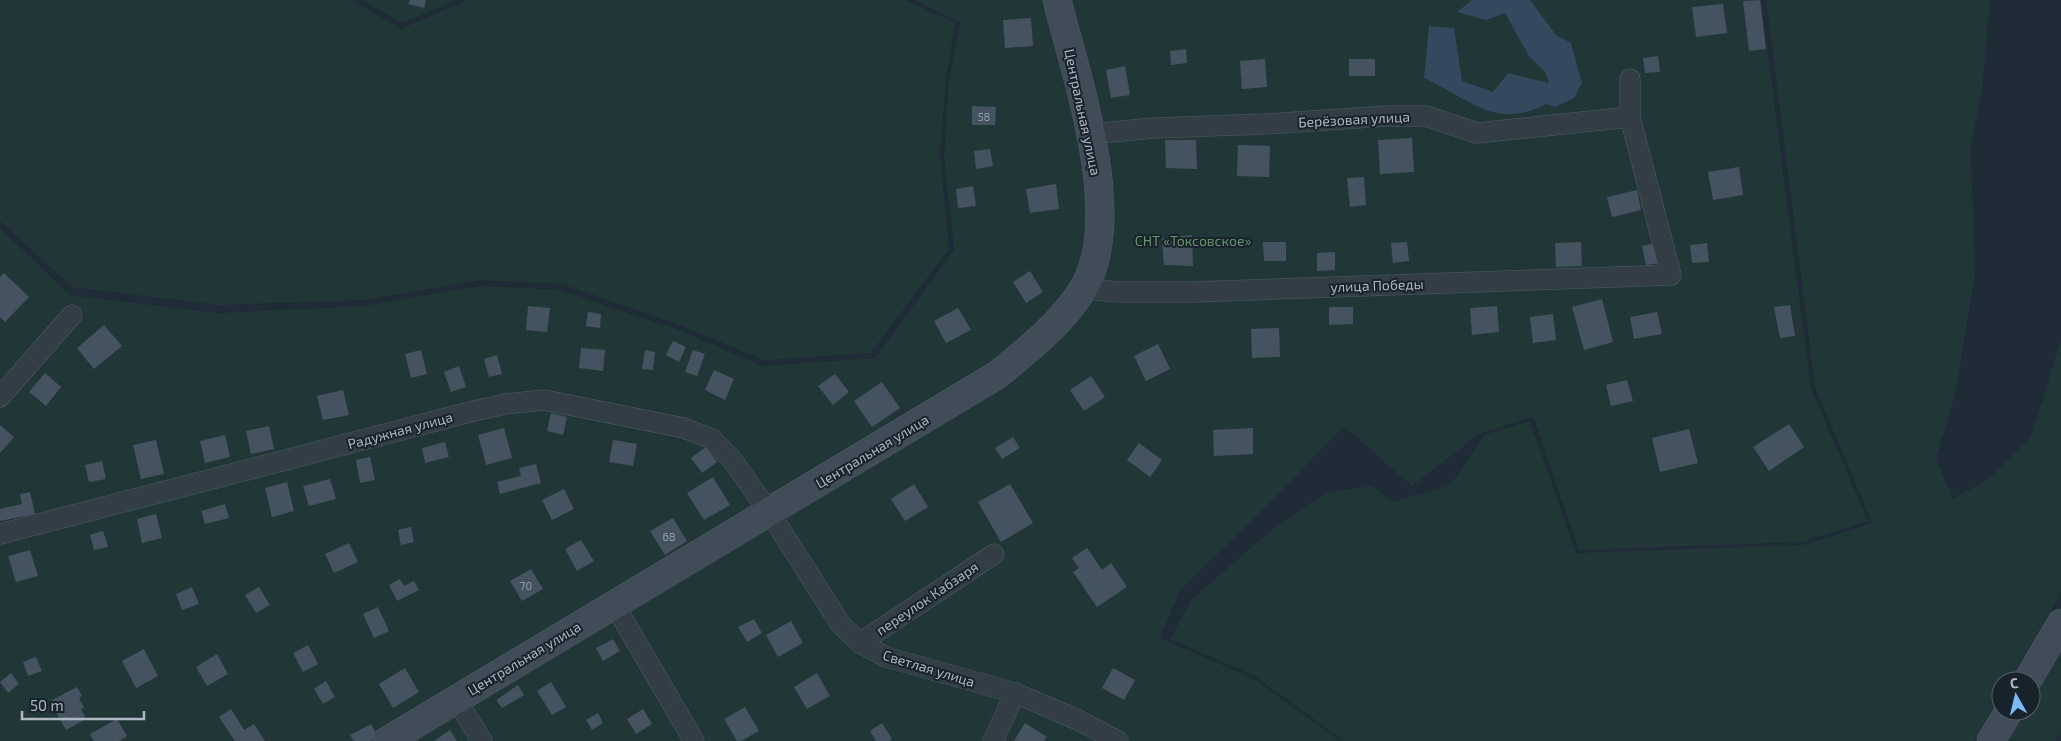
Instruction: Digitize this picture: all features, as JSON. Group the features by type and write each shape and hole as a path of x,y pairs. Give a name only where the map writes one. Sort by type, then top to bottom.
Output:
{"street":[{"name":"Центральная улица","path":"387,741 614,604 770,513 997,375 1036,343 1083,289 1097,251 1101,202 1090,134 1057,0"},
{"path":"1630,79 1630,117"},
{"name":"Берёзовая улица","path":"1090,134 1154,128 1264,124 1388,116 1426,116 1477,133 1630,117"},
{"name":"улица Победы","path":"1083,289 1118,292 1192,292 1671,275 1630,117"},
{"path":"0,397 72,315"},
{"name":"Радужная улица","path":"0,534 470,412 505,404 544,400 684,428 712,439 733,461 770,513"},
{"name":"Светлая улица","path":"770,513 841,624 860,643 886,657 1015,693 1078,720 1118,741"},
{"name":"переулок Кабзаря","path":"860,643 994,554"},
{"path":"614,604 694,741"},
{"path":"2033,671 2061,624"},
{"path":"993,741 1015,693"},
{"path":"456,699 482,741"},
{"path":"1991,741 2003,721"}],"green space":[{"path":"0,0 352,0 401,29 468,0 906,0 955,23 946,78 940,155 949,249 871,353 764,360 677,324 562,284 480,280 365,300 218,305 72,287 0,221"},
{"path":"363,0 456,0 402,23"},
{"name":"СНТ «Токсовское»","path":"914,0 1761,0 1811,389 1868,521 1802,542 1579,550 1533,417 1480,433 1412,486 1344,426 1260,513 1180,590 1160,638 1254,679 1340,741 0,741 0,228 70,295 217,313 364,306 481,286 560,290 676,329 762,366 875,358 954,250 944,156 949,80 960,22"},
{"path":"1766,0 1990,0 1983,81 1971,149 1975,273 1956,391 1936,459 1953,499 1990,478 2031,437 2061,340 2061,594 2015,671 1991,671 1991,711 1974,741 1344,741 1255,676 1170,639 1192,599 1268,533 1328,492 1372,486 1392,502 1451,485 1484,435 1530,421 1576,553 1803,545 1872,523 1815,387"},
{"path":"2061,651 2061,731 2055,741 2009,741 2020,721 2041,721 2041,686"}],"water":[{"path":"1472,0 1530,0 1556,35 1571,43 1582,83 1574,98 1555,107 1546,104 1528,111 1512,114 1497,113 1483,109 1424,78 1429,26 1454,28 1462,81 1493,92 1508,73 1549,83 1545,72 1529,56 1505,13 1486,20 1457,12"}],"building":[{"path":"410,0 426,0 424,8 408,4"},
{"path":"1760,0 1766,49 1749,51 1743,1"},
{"path":"1723,4 1727,33 1696,37 1692,7"},
{"path":"1031,18 1033,46 1005,48 1003,20"},
{"path":"1186,49 1187,63 1171,65 1170,51"},
{"path":"1658,56 1660,72 1645,73 1643,58"},
{"path":"1265,59 1267,87 1242,89 1240,61"},
{"path":"1349,59 1375,59 1375,76 1349,76"},
{"path":"1125,66 1130,95 1111,98 1106,70"},
{"path":"972,106 996,107 995,125 972,125"},
{"path":"1412,138 1414,172 1380,174 1378,140"},
{"path":"1165,140 1196,140 1197,169 1166,168"},
{"path":"1238,145 1270,146 1269,177 1237,176"},
{"path":"990,149 993,166 976,169 974,151"},
{"path":"1739,167 1743,195 1713,200 1708,172"},
{"path":"1364,177 1366,205 1350,207 1347,178"},
{"path":"1056,184 1059,209 1030,213 1026,189"},
{"path":"973,186 976,206 958,208 956,189"},
{"path":"1637,190 1641,210 1612,217 1607,197"},
{"path":"1192,235 1193,266 1164,265 1162,238"},
{"path":"1263,242 1286,242 1286,261 1264,261"},
{"path":"1407,242 1409,261 1393,263 1391,243"},
{"path":"1581,242 1582,266 1556,267 1555,243"},
{"path":"1655,243 1659,263 1646,265 1642,246"},
{"path":"1707,243 1709,262 1692,263 1690,245"},
{"path":"1335,252 1335,270 1317,271 1317,253"},
{"path":"1030,271 1043,292 1026,303 1013,282"},
{"path":"4,273 29,297 5,322 0,317 0,277"},
{"path":"1602,299 1613,342 1584,350 1572,307"},
{"path":"1790,305 1795,336 1780,338 1774,307"},
{"path":"528,306 550,308 547,332 526,330"},
{"path":"1497,306 1499,332 1472,335 1470,308"},
{"path":"1329,307 1353,307 1353,324 1329,325"},
{"path":"958,308 971,330 946,343 934,321"},
{"path":"588,312 601,314 600,328 586,326"},
{"path":"1657,312 1662,334 1634,339 1630,317"},
{"path":"1553,314 1556,340 1533,343 1530,317"},
{"path":"104,325 122,346 94,369 77,348"},
{"path":"1279,328 1280,357 1252,358 1251,329"},
{"path":"673,341 686,347 679,362 666,355"},
{"path":"1158,344 1170,369 1146,381 1134,356"},
{"path":"581,348 605,350 603,371 579,368"},
{"path":"421,350 427,374 411,378 405,354"},
{"path":"645,350 655,352 653,370 642,369"},
{"path":"693,350 705,354 697,376 685,372"},
{"path":"497,355 502,374 489,377 484,359"},
{"path":"459,366 466,387 451,392 444,372"},
{"path":"714,370 734,379 725,400 705,390"},
{"path":"45,373 61,387 46,406 29,392"},
{"path":"835,374 849,392 833,405 818,386"},
{"path":"1091,376 1105,397 1084,411 1070,390"},
{"path":"1627,380 1633,401 1611,406 1606,385"},
{"path":"882,382 900,408 872,427 854,401"},
{"path":"343,390 349,415 323,420 317,396"},
{"path":"551,413 567,417 563,435 547,431"},
{"path":"1789,424 1804,447 1769,471 1753,447"},
{"path":"0,425 14,437 0,453"},
{"path":"269,426 274,449 251,454 246,431"},
{"path":"504,428 512,458 486,465 478,435"},
{"path":"1253,428 1253,454 1214,456 1213,430"},
{"path":"1689,429 1698,463 1660,472 1652,438"},
{"path":"225,435 230,457 205,463 200,441"},
{"path":"1013,437 1020,448 1002,459 995,448"},
{"path":"156,440 164,474 141,479 133,445"},
{"path":"613,440 637,444 633,466 609,462"},
{"path":"445,442 449,457 425,463 422,448"},
{"path":"1139,443 1162,460 1150,477 1127,460"},
{"path":"706,447 717,462 702,473 691,458"},
{"path":"370,457 375,480 360,483 356,460"},
{"path":"102,461 106,479 89,482 85,465"},
{"path":"536,464 541,483 500,494 497,482 521,476 519,468"},
{"path":"713,477 730,505 704,520 687,493"},
{"path":"330,479 336,499 309,506 303,486"},
{"path":"287,482 294,511 272,517 265,488"},
{"path":"914,484 928,507 905,521 891,499"},
{"path":"1010,484 1033,523 1001,542 978,502"},
{"path":"564,489 574,509 552,520 542,500"},
{"path":"30,492 35,514 0,521 0,509 22,504 20,494"},
{"path":"225,504 229,518 205,524 201,511"},
{"path":"156,514 162,538 142,543 137,519"},
{"path":"673,518 687,541 665,555 650,531"},
{"path":"411,527 414,542 401,545 398,530"},
{"path":"103,531 108,547 94,550 90,535"},
{"path":"581,540 594,561 577,571 565,549"},
{"path":"349,543 358,562 334,573 325,554"},
{"path":"1087,548 1102,570 1111,563 1127,587 1097,607 1073,572 1079,568 1072,558"},
{"path":"30,550 38,576 16,582 8,556"},
{"path":"531,569 543,589 522,601 510,581"},
{"path":"400,579 404,586 414,581 419,590 397,601 389,585"},
{"path":"192,587 199,604 182,610 176,594"},
{"path":"259,587 270,605 256,613 245,595"},
{"path":"378,607 389,631 374,638 363,614"},
{"path":"754,619 762,633 747,642 738,627"},
{"path":"791,621 803,643 778,657 766,635"},
{"path":"613,639 620,651 603,661 596,648"},
{"path":"308,645 318,664 303,672 293,653"},
{"path":"144,649 158,676 136,688 122,661"},
{"path":"217,654 228,674 207,686 196,667"},
{"path":"36,657 42,671 28,676 23,662"},
{"path":"405,668 419,692 393,708 379,684"},
{"path":"1113,668 1135,680 1124,700 1102,688"},
{"path":"11,673 19,684 8,693 0,682"},
{"path":"817,673 830,696 807,709 794,687"},
{"path":"326,681 335,697 323,704 314,689"},
{"path":"551,682 566,707 552,715 537,691"},
{"path":"518,685 524,695 502,708 496,700"},
{"path":"77,687 82,696 79,698 84,708 81,709 86,719 66,730 50,701"},
{"path":"745,707 759,731 741,741 737,741 724,719"},
{"path":"231,709 244,730 254,724 265,741 235,741 219,717"},
{"path":"643,709 652,724 636,734 627,719"},
{"path":"598,713 603,723 592,730 586,720"},
{"path":"117,719 127,736 119,741 94,741 90,734"},
{"path":"882,723 892,739 889,741 876,741 870,731"},
{"path":"1025,723 1047,737 1044,741 1014,741"},
{"path":"371,724 378,737 370,741 354,741 350,735"},
{"path":"450,730 457,741 434,741"}]}
